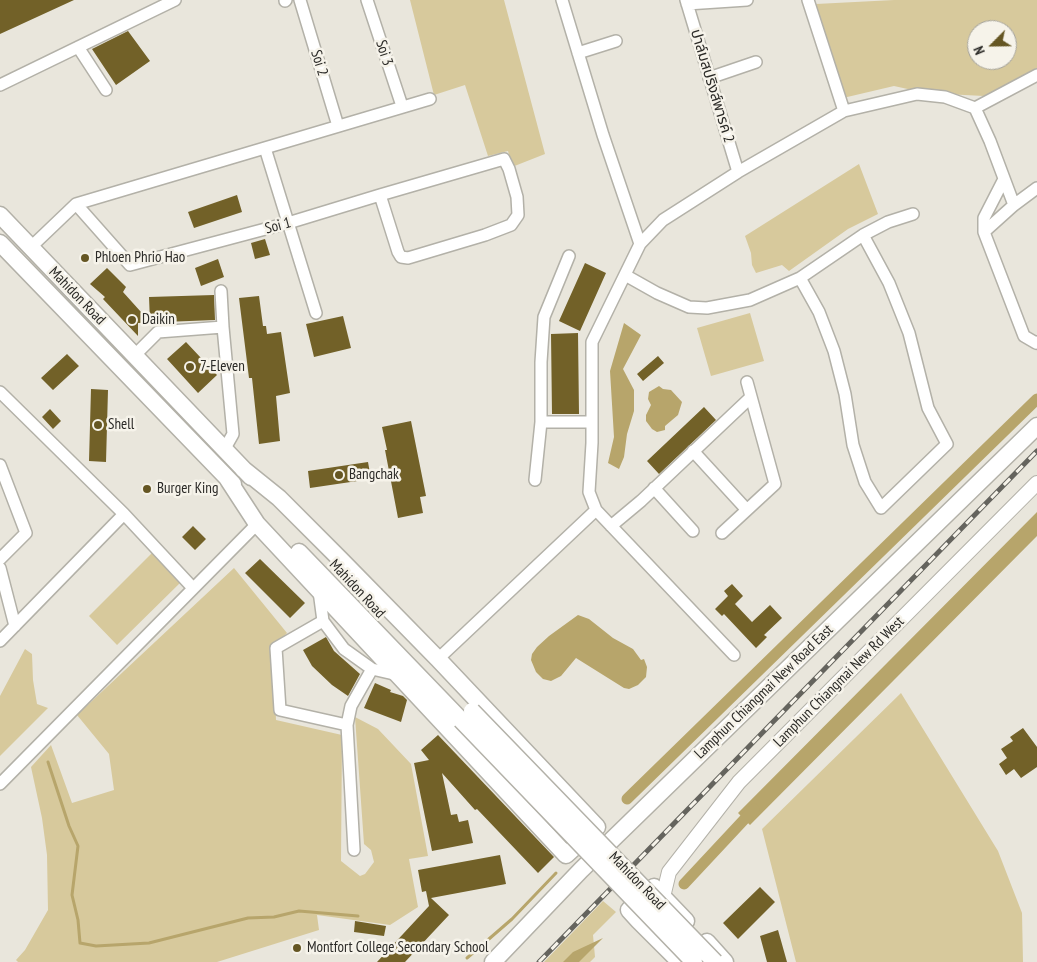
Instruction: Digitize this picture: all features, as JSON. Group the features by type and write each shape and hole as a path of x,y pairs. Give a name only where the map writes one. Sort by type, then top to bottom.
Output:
{"main road":[{"name":"Mahidon Road","path":"0,215 243,469 694,962"},
{"name":"Mahidon Road","path":"0,243 227,478 715,962"},
{"name":"Lamphun Chiangmai New Road East","path":"493,962 581,870 1037,426"},
{"path":"243,469 279,498 438,659 611,841"},
{"path":"227,478 257,524 581,870"},
{"path":"566,855 597,827"},
{"path":"680,962 639,921 658,892 726,962"}],"street":[{"path":"0,85 175,0"},
{"name":"Soi 2","path":"300,0 338,126"},
{"name":"Soi 3","path":"367,0 402,106"},
{"path":"562,0 603,135 640,244"},
{"path":"686,2 747,0"},
{"path":"808,0 844,110"},
{"name":"ปาล์มสปริงส์พารค์ 2","path":"686,2 738,172"},
{"path":"578,53 616,41"},
{"path":"78,47 106,90"},
{"path":"709,78 756,62"},
{"path":"976,108 1037,75"},
{"path":"734,655 596,510 589,492 592,422 592,342 640,244 663,220 738,172 844,110 917,94 945,97 976,108 1014,205"},
{"path":"31,247 76,204 430,99"},
{"path":"265,148 316,313"},
{"name":"Soi 1","path":"76,204 130,265 288,223 380,195 504,159 517,197 518,215 511,225 484,235 408,258 401,257 380,195"},
{"path":"1004,179 984,218 984,232 1024,336 1037,342"},
{"path":"984,232 1014,205 1037,188"},
{"path":"625,275 656,293 688,307 707,308 750,300 800,278 863,235 888,222 913,214"},
{"path":"800,278 818,312 834,352 845,394 853,445 865,482 881,508 947,444 928,408 909,333 889,283 863,235"},
{"path":"535,480 541,422 541,362 544,317 569,256"},
{"path":"221,291 233,434 224,450"},
{"path":"134,356 158,332 223,327"},
{"path":"722,533 775,484 747,382"},
{"path":"0,392 124,514 193,588"},
{"path":"611,526 750,397"},
{"path":"541,422 592,422"},
{"path":"694,451 747,510"},
{"path":"0,465 26,533 0,559"},
{"name":"Lamphun Chiangmai New Rd West","path":"658,892 669,872 739,782 1037,483"},
{"path":"654,488 693,531"},
{"path":"438,659 596,510"},
{"path":"0,641 124,514"},
{"path":"0,784 257,524"},
{"path":"0,568 15,626"},
{"path":"319,591 323,621 344,649 372,669 400,675"},
{"path":"323,621 276,648 280,710 347,725"},
{"path":"354,850 347,725 351,706 372,669"}],"shaded area":[{"path":"410,0 504,0 545,154 512,167 508,151 488,156 465,85 434,95"},
{"path":"894,0 1037,0 1037,68 984,96 926,93 894,86 843,98 816,4"},
{"path":"859,164 878,214 848,229 789,271 782,265 756,273 752,265 751,253 745,236"},
{"path":"750,313 764,361 711,376 697,328"},
{"path":"624,323 641,335 623,369 634,390 634,411 627,434 624,457 619,469 608,463 614,437 610,371"},
{"path":"659,386 663,389 671,390 682,402 678,415 665,426 665,430 657,432 646,421 646,415 651,405 648,399 649,392"},
{"path":"1037,512 1037,536 750,825 738,813"},
{"path":"152,553 181,582 117,645 89,616"},
{"path":"234,568 287,633 273,648 276,720 342,735 341,861 360,876 365,874 374,862 371,850 364,844 355,717 378,729 411,764 428,856 409,859 418,907 390,925 317,915 319,930 217,962 18,962 16,960 25,950 48,910 47,855 42,818 31,767 51,745 72,803 114,790 109,754 77,715"},
{"path":"578,615 589,619 613,638 633,649 641,660 644,659 647,667 646,677 638,685 629,689 624,688 576,658 561,676 551,681 543,679 536,672 531,660 532,654 537,647"},
{"path":"25,649 32,654 33,680 37,704 48,708 0,756 0,696"},
{"path":"901,693 998,851 1022,913 1023,962 796,962 762,829"},
{"path":"603,901 616,912 593,935 595,957 590,962 544,962"},
{"path":"603,938 579,962 563,962 573,952"}],"building":[{"path":"0,0 74,0 0,34"},
{"path":"128,31 150,61 116,85 92,49"},
{"path":"237,195 242,212 194,228 188,212"},
{"path":"265,239 270,255 255,259 251,243"},
{"path":"218,259 224,277 201,286 195,268"},
{"path":"585,263 606,273 580,331 559,321"},
{"path":"107,268 126,287 123,292 150,322 149,297 214,295 215,320 138,323 138,336 103,299 105,297 90,284"},
{"path":"259,296 263,326 266,326 267,334 281,332 290,393 276,396 280,441 259,444 252,378 249,378 239,298"},
{"path":"343,316 351,348 314,357 306,324"},
{"path":"578,333 579,414 552,414 551,334"},
{"path":"186,342 217,375 198,393 167,359"},
{"path":"67,354 79,366 53,390 41,378"},
{"path":"658,356 664,363 643,381 637,374"},
{"name":"Shell","path":"91,389 108,390 106,462 89,461"},
{"path":"704,407 716,420 659,474 647,461"},
{"path":"50,409 61,421 53,429 42,417"},
{"path":"411,421 426,496 420,497 423,513 398,518 382,427"},
{"name":"Bangchak","path":"368,462 371,479 310,488 308,471"},
{"path":"193,526 206,539 195,550 182,537"},
{"path":"260,559 305,603 290,618 245,573"},
{"path":"732,584 743,596 735,604 752,622 770,605 782,618 764,635 767,637 756,648 724,614 722,616 715,609 728,596 724,591"},
{"path":"326,637 334,651 360,674 348,696 332,685 312,666 303,650"},
{"path":"375,683 391,690 390,692 403,696 407,700 401,722 364,708"},
{"path":"1023,728 1037,747 1037,767 1021,778 1014,769 1006,775 999,764 1007,758 1001,749 1013,741 1010,737"},
{"path":"438,735 554,857 538,873 477,809 475,810 442,773 451,815 457,814 459,822 468,820 473,843 432,851 414,763 429,760 421,750"},
{"path":"500,855 506,884 431,898 449,915 405,962 377,962 429,906 426,891 422,892 418,870"},
{"path":"760,887 775,902 738,939 723,923"},
{"path":"355,921 386,926 384,936 354,932"},
{"path":"778,930 787,962 767,962 760,936"}],"waterway":[{"path":"627,799 1037,399"},
{"path":"48,762 69,826 78,846 72,895 78,920 80,943 96,946 149,943 248,918 274,917 299,911 358,916"},
{"path":"684,884 754,809"},
{"path":"467,958 512,919 556,873"}],"railway":[{"path":"539,962 1037,451"}],"place":[{"name":"Phloen Phrio Hao","path":"85,258"},
{"name":"Daikin","path":"132,320"},
{"name":"7-Eleven","path":"190,367"},
{"name":"Shell","path":"98,425"},
{"name":"Bangchak","path":"339,475"},
{"name":"Burger King","path":"147,489"},
{"name":"Montfort College Secondary School","path":"297,948"}]}
